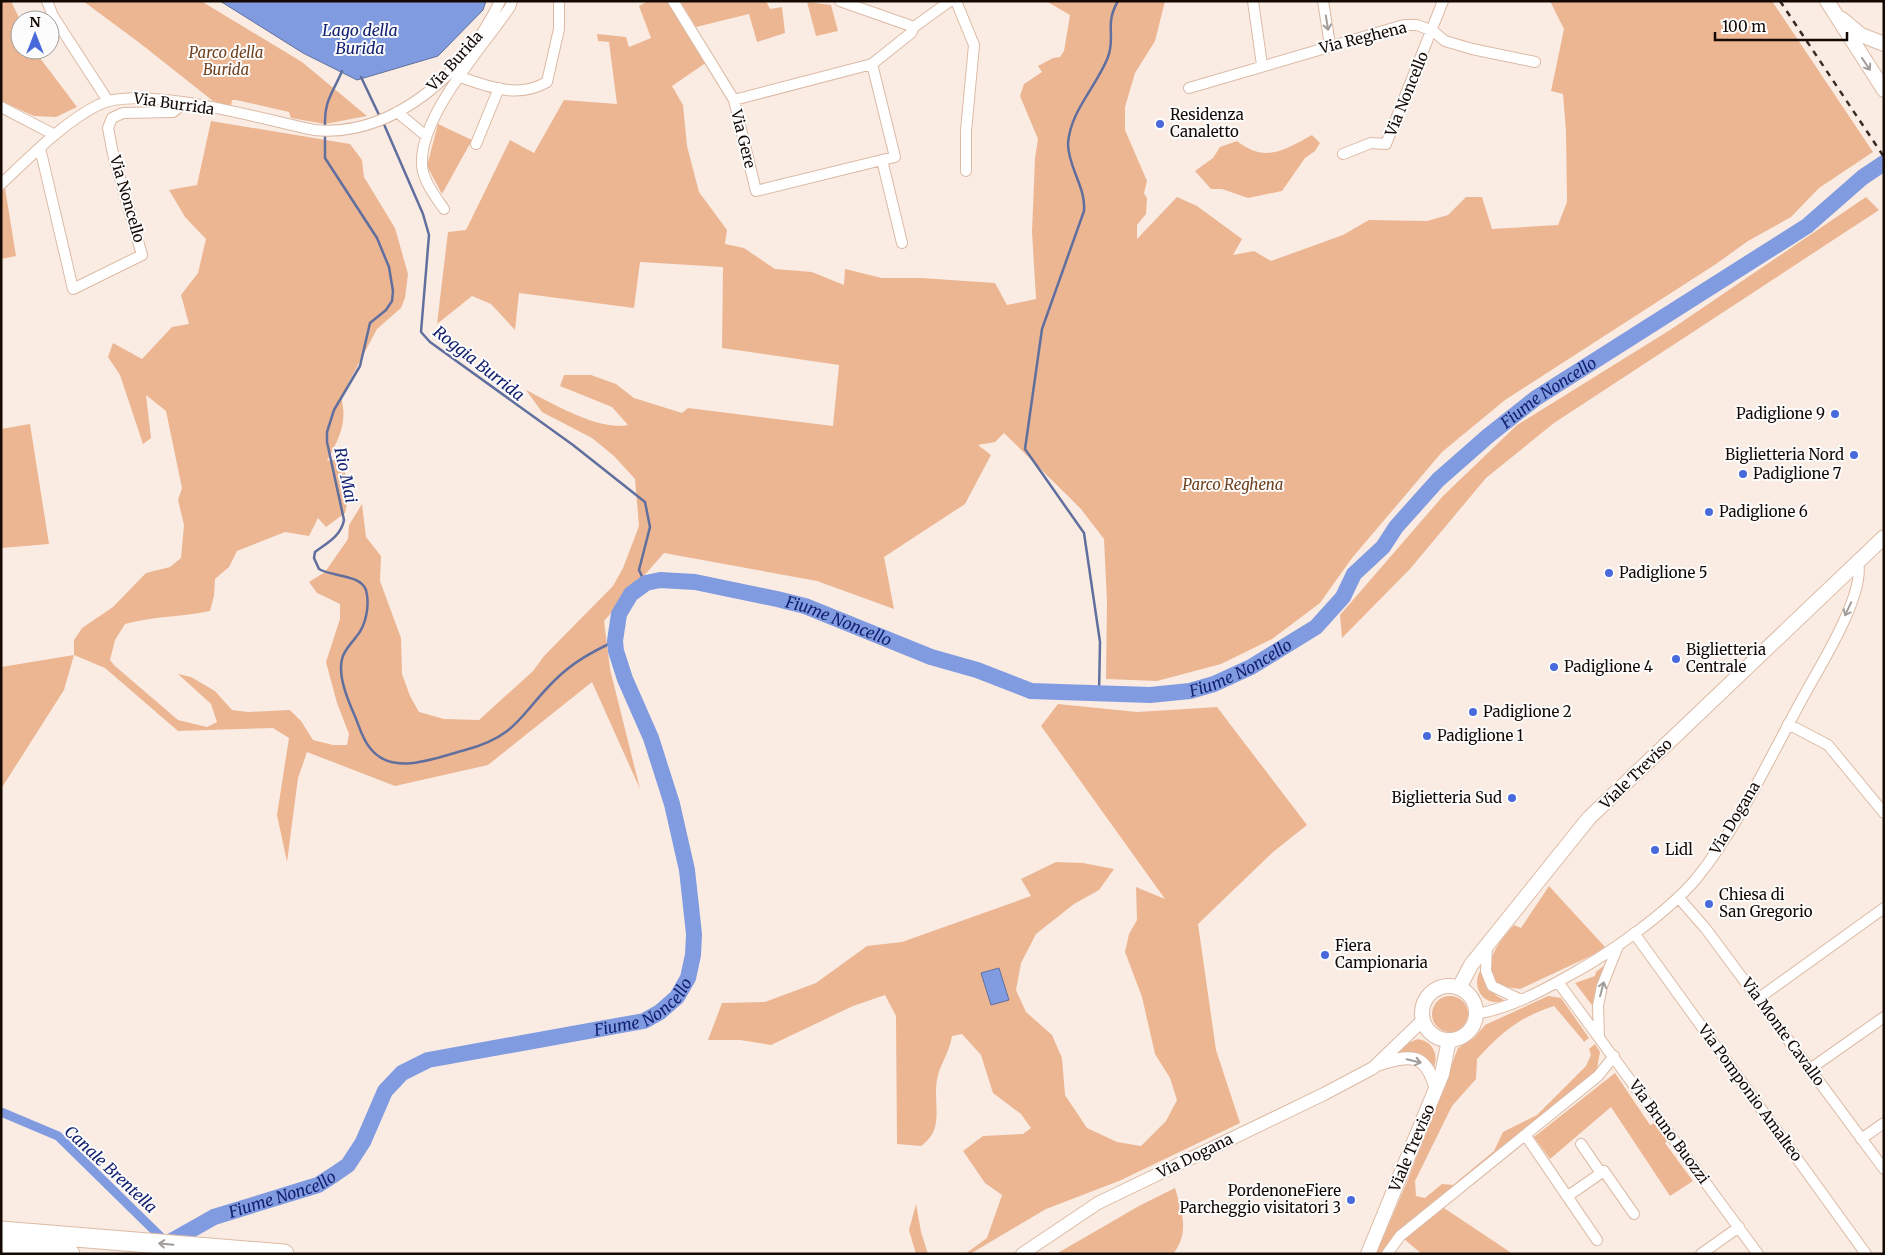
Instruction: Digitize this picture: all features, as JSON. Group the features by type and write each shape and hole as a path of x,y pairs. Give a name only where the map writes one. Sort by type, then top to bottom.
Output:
{"highway":[{"path":"1,1231 284,1254"},
{"path":"1,1248 70,1254"}],"main road":[{"path":"1829,4 1861,35 1884,44"},
{"path":"1829,4 1884,90"},
{"name":"Viale Treviso","path":"1459,988 1471,965 1589,818 1884,537"},
{"path":"1442,987 1459,988 1472,998 1476,1014 1475,1022 1465,1036 1450,1040 1432,1035 1423,1020 1422,1012 1428,996 1442,987"},
{"name":"Viale Treviso","path":"1368,1254 1436,1090 1450,1040"}],"street":[{"path":"47,1 53,16 108,102"},
{"name":"Via Burida","path":"373,124 392,114 437,84 461,59 481,34 500,1"},
{"path":"444,209 426,181 422,166 426,136 447,95 510,7 512,1"},
{"path":"460,77 519,92 534,90 548,82 559,30 558,1"},
{"path":"673,1 734,100"},
{"path":"840,1 914,27"},
{"name":"Via Gere","path":"882,160 756,191 734,100 872,64 911,32 914,27 950,1"},
{"path":"956,1 974,45 966,132 966,171"},
{"path":"1253,1 1262,65"},
{"path":"1323,1 1330,45"},
{"name":"Via Noncello","path":"1343,154 1370,143 1386,144 1444,1"},
{"name":"Via Reghena","path":"1189,88 1330,45 1404,25 1416,25 1433,31 1445,41 1472,49 1534,62"},
{"path":"872,64 895,157 882,160 902,243"},
{"path":"476,144 499,88"},
{"name":"Via Burrida","path":"1,184 55,135 98,105 121,98 146,98 184,103 325,131 336,132 373,124"},
{"name":"Via Noncello","path":"40,148 73,289 142,255 113,154 108,128 112,118 123,113 172,112 184,103"},
{"path":"1,107 55,135"},
{"path":"392,114 426,136"},
{"name":"Via Dogana","path":"1476,1014 1498,1010 1521,1000 1594,962 1634,933 1678,897 1696,879 1720,847 1822,663 1856,593 1860,572 1858,562"},
{"path":"1788,724 1828,745 1884,813"},
{"name":"Via Monte Cavallo","path":"1678,897 1706,929 1759,998 1884,1169"},
{"path":"1759,998 1884,908"},
{"name":"Via Pomponio Amalteo","path":"1634,933 1866,1254"},
{"path":"1487,946 1486,971 1492,986 1521,1000"},
{"path":"1599,1036 1598,1006 1602,986 1618,946"},
{"name":"Via Bruno Buozzi","path":"1558,982 1758,1254"},
{"path":"1810,1069 1884,1017"},
{"name":"Via Dogana","path":"1022,1254 1098,1203 1324,1094 1374,1066 1423,1020"},
{"path":"1387,1254 1400,1236 1598,1076 1614,1056"},
{"name":"Via Dogana","path":"1374,1066 1411,1058 1425,1064 1431,1071 1436,1090"},
{"path":"1862,1139 1884,1123"},
{"path":"1526,1136 1597,1240"},
{"path":"1581,1144 1601,1173"},
{"path":"1568,1196 1604,1171 1634,1214"},
{"path":"1701,1254 1739,1227"}],"green space":[{"path":"1,1 11,1 15,10 10,10 10,60 42,60 77,107 56,117 34,116 1,101"},
{"name":"Parco della Burida","path":"83,1 201,1 302,62 367,116 325,124 291,118 289,112 236,100 232,100 231,106 213,101"},
{"name":"Parco Reghena","path":"648,1 667,1 707,62 672,86 683,105 687,146 699,192 727,230 725,244 744,248 775,269 812,272 844,285 845,269 882,278 921,278 995,283 1007,305 1036,299 1032,232 1035,158 1038,139 1020,96 1024,84 1042,72 1038,66 1053,58 1060,57 1064,51 1070,15 1046,1 1165,1 1155,41 1135,73 1125,107 1125,130 1147,181 1144,193 1147,198 1146,214 1137,225 1137,239 1177,197 1197,206 1242,239 1233,255 1254,251 1271,261 1343,235 1369,220 1427,221 1448,215 1466,197 1482,197 1492,229 1558,225 1567,202 1566,131 1563,94 1551,91 1564,29 1550,1 1772,1 1873,152 1819,188 1791,217 1748,241 1716,264 1505,400 1442,452 1352,558 1320,603 1272,639 1221,664 1157,681 1106,679 1107,602 1104,539 1081,509 1004,433 995,442 978,445 991,455 965,504 884,557 894,609 817,581 664,553 604,621 610,669 640,789 592,682 488,765 395,786 307,752 298,778 287,862 277,815 289,738 273,728 178,731 105,668 74,655 74,640 82,628 113,607 146,573 170,567 181,558 184,525 178,500 182,488 166,411 146,395 151,438 143,444 120,375 108,357 113,343 142,359 172,327 189,324 181,295 198,273 206,239 185,217 169,190 197,185 211,121 350,144 362,160 364,177 395,228 408,274 405,298 401,308 377,329 341,397 343,423 339,437 327,461 339,459 345,472 348,499 345,513 326,527 318,518 309,536 285,532 237,551 229,567 215,579 214,596 210,611 146,619 125,624 115,640 110,660 178,720 207,727 217,722 211,704 178,674 191,677 215,691 232,710 248,712 290,710 301,721 313,740 333,745 347,745 349,734 337,703 326,662 340,619 340,604 317,593 309,582 325,572 348,539 349,525 362,504 366,537 381,556 380,581 401,638 402,674 410,696 419,712 444,719 479,720 533,671 544,656 613,586 623,568 639,526 635,479 614,456 592,438 542,412 526,390 576,415 603,424 616,426 628,425 612,407 560,386 564,375 591,375 616,384 634,398 682,413 688,408 833,426 839,365 722,348 723,267 640,262 634,308 519,293 515,330 491,304 472,296 437,324 448,232 466,230 510,140 534,153 564,100 617,104 609,42 598,41 597,34 626,37 629,47 651,38 639,6"},
{"path":"680,1 766,1 770,9 782,7 785,33 757,42 749,14 696,27"},
{"path":"807,2 831,5 838,31 816,36"},
{"path":"438,124 472,140 442,194 427,166"},
{"path":"1312,135 1320,143 1315,151 1305,158 1282,191 1248,198 1222,189 1211,189 1195,171 1213,158 1220,147 1237,141 1256,152 1265,153 1283,150"},
{"path":"5,188 16,256 1,259 1,192"},
{"path":"1866,197 1879,210 1554,423 1486,478 1410,569 1342,638 1340,615 1443,496 1517,425 1670,330"},
{"path":"30,424 49,544 1,548 1,429"},
{"path":"74,655 64,690 1,789 1,667"},
{"path":"1058,704 1137,712 1217,707 1307,825 1273,852 1198,924 1216,1050 1240,1123 1119,1181 1046,1209 970,1254 965,1254 987,1238 1002,1195 985,1183 963,1151 983,1136 1023,1134 1031,1128 1021,1114 993,1093 981,1055 962,1034 952,1036 936,1085 937,1114 934,1131 921,1146 897,1144 896,1016 885,995 853,1006 771,1045 740,1040 708,1040 722,1003 765,1002 816,983 867,946 902,942 1031,896 1021,879 1056,862 1083,863 1114,869 1099,890 1074,904 1036,934 1021,963 1016,990 1026,1012 1052,1035 1062,1058 1065,1095 1087,1128 1117,1142 1141,1146 1166,1121 1177,1100 1170,1078 1155,1054 1142,997 1125,952 1129,934 1137,920 1136,887 1165,899 1041,726"},
{"path":"1549,886 1605,947 1595,954 1520,989 1499,986 1493,978 1491,970 1493,954 1497,946 1514,925 1521,928"},
{"path":"1606,964 1595,1009 1575,983 1595,976 1596,972"},
{"path":"1480,971 1491,990 1503,1001 1490,1001 1481,995 1477,984"},
{"path":"1450,996 1457,997 1463,1001 1467,1007 1467,1021 1463,1027 1457,1031 1450,1032 1443,1031 1437,1027 1433,1021 1432,1014 1433,1007 1437,1001 1443,997"},
{"path":"1548,996 1561,998 1589,1038 1584,1042 1554,1006 1520,1021 1495,1041 1477,1059 1476,1079 1452,1106 1415,1181 1416,1196 1425,1198 1442,1184 1453,1185 1494,1151 1503,1132 1537,1115 1586,1066 1591,1055 1589,1049 1595,1044 1600,1052 1597,1069 1578,1089 1384,1254 1376,1254 1407,1182 1458,1048 1474,1038 1485,1025"},
{"path":"1418,1039 1431,1045 1436,1057 1434,1067 1428,1061 1399,1053 1408,1043"},
{"path":"1615,1073 1650,1125 1655,1123 1668,1140 1665,1143 1693,1181 1670,1196 1611,1107 1550,1159 1534,1137"},
{"path":"1175,1188 1182,1214 1183,1230 1178,1246 1173,1254 1056,1254 1139,1206"},
{"path":"916,1204 921,1232 928,1254 916,1254 909,1230"},
{"path":"1444,1208 1513,1254 1422,1254 1404,1239"}],"water":[{"name":"Lago della Burida","path":"220,1 486,1 483,10 438,56 357,80 303,53"},
{"path":"999,968 1009,1000 991,1005 981,973"}],"waterway":[{"path":"1099,694 1100,642 1084,533 1025,449 1042,329 1084,211 1080,185 1069,152 1070,132 1079,110 1108,57 1112,17 1118,1"},
{"name":"Rio Mai","path":"325,126 328,103 342,71"},
{"name":"Roggia Burrida","path":"361,77 380,117"},
{"name":"Roggia Burrida","path":"383,122 423,214 429,235 421,332 430,342 573,445 645,502 650,527 639,570 645,583"},
{"name":"Rio Mai","path":"325,132 325,158 377,238 389,267 393,291 392,301 386,310 370,323 360,366 334,410 327,432 327,442 344,520 337,535 315,552 314,558 319,569 352,578 363,585 366,590 368,602 365,621 344,653 341,666 346,694 365,740 379,757 390,762 402,763 428,761 483,744 508,731 543,692 569,668 591,653 615,641"},
{"name":"Fiume Noncello","path":"165,1254 168,1243 214,1217 318,1185 348,1165 363,1142 385,1091 402,1073 428,1060 644,1021 660,1012 677,997 688,978 693,955 694,934 687,870 672,804 651,738 625,679 616,651 615,641 619,614 631,594 646,583 660,580 695,582 805,606 931,657 977,670 1031,691 1150,695 1190,691 1214,684 1251,667 1316,627 1343,597 1354,574 1383,547 1396,527 1438,480 1488,436 1536,398 1807,226 1863,177 1884,163"},
{"name":"Canale Brentella","path":"1,1112 58,1136 166,1242"}],"railway":[{"path":"1780,1 1884,157"}],"place":[{"name":"Residenza Canaletto","path":"1160,124"},
{"name":"Padiglione 9","path":"1835,414"},
{"name":"Biglietteria Nord","path":"1854,455"},
{"name":"Padiglione 7","path":"1743,474"},
{"name":"Padiglione 6","path":"1709,512"},
{"name":"Padiglione 5","path":"1609,573"},
{"name":"Biglietteria Centrale","path":"1676,659"},
{"name":"Padiglione 4","path":"1554,667"},
{"name":"Padiglione 2","path":"1473,712"},
{"name":"Padiglione 1","path":"1427,736"},
{"name":"Biglietteria Sud","path":"1512,798"},
{"name":"Lidl","path":"1655,850"},
{"name":"Chiesa di San Gregorio","path":"1709,904"},
{"name":"Fiera Campionaria","path":"1325,955"},
{"name":"PordenoneFiere Parcheggio visitatori 3","path":"1351,1200"}]}
